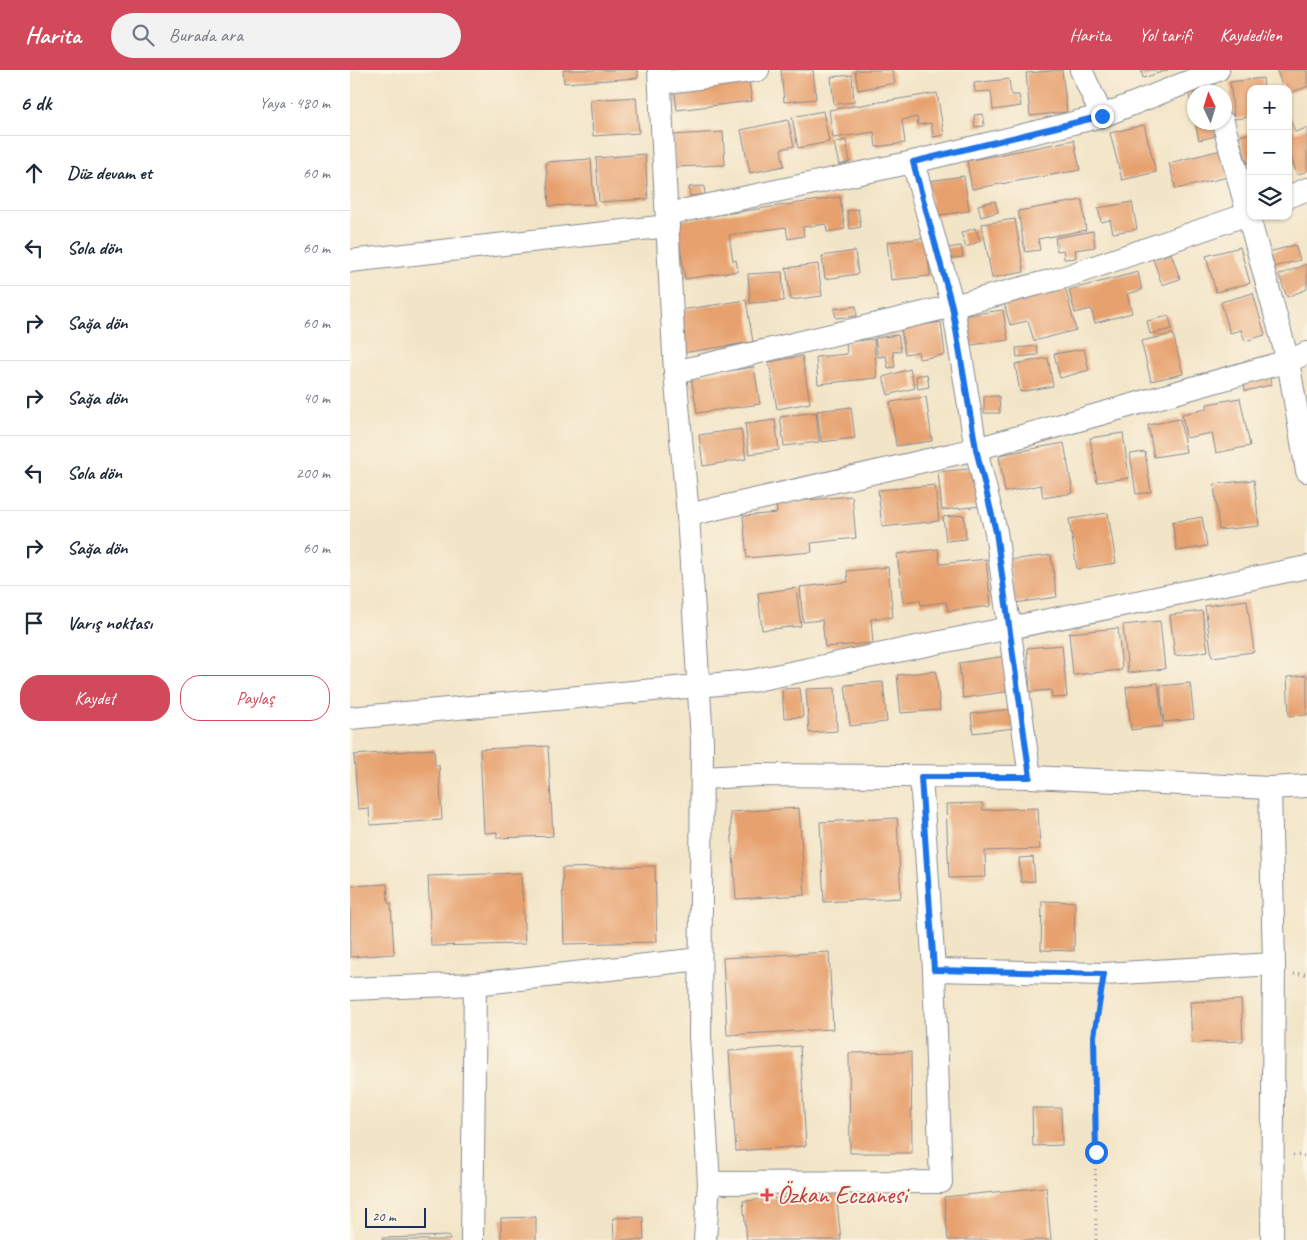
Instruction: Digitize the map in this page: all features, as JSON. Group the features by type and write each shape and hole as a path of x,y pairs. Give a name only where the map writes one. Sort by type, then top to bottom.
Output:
{"street":[{"path":"706,1240 709,1183 701,1054 700,959 702,778 688,516 675,372 659,76 758,70"},
{"path":"1081,70 1102,116"},
{"path":"350,261 667,220 1102,116 1212,76"},
{"path":"1225,130 1247,204"},
{"path":"913,162 952,306 976,449 996,532 1030,777"},
{"path":"1292,195 1307,189"},
{"path":"675,372 1065,277 1247,215"},
{"path":"1252,220 1298,357 1307,470"},
{"path":"688,516 976,449 1298,357"},
{"path":"350,718 751,681 1010,626 1307,567"},
{"path":"702,778 759,776 1030,777 1270,788 1307,786"},
{"path":"709,1183 941,1182 934,970 921,777"},
{"path":"1270,788 1274,964 1272,1240"},
{"path":"350,989 475,984 700,959"},
{"path":"934,970 1104,974 1274,964"},
{"path":"472,1240 475,984"}],"path":[{"path":"1096,1240 1094,1036 1104,974"}],"building":[{"path":"563,70 638,70 638,78 564,83"},
{"path":"781,70 813,70 816,99 784,102"},
{"path":"855,70 892,70 895,83 858,90"},
{"path":"1062,70 1067,112 1030,116 1026,73"},
{"path":"1141,70 1168,70 1143,78"},
{"path":"1277,70 1307,70 1307,87 1292,92 1292,85 1282,85"},
{"path":"748,75 752,101 677,110 674,86"},
{"path":"852,75 854,102 834,104 831,77"},
{"path":"1263,78 1264,85 1247,85 1247,117 1234,119 1232,85 1230,82"},
{"path":"1009,79 1011,95 1019,95 1021,106 993,110 991,91 975,92 974,83"},
{"path":"937,93 944,135 933,137 931,123 918,125 917,117 902,120 905,143 876,147 874,132 833,138 829,110"},
{"path":"636,97 639,133 593,136 590,100"},
{"path":"823,111 829,142 798,148 792,117"},
{"path":"983,114 984,126 975,127 974,115"},
{"path":"788,120 794,146 781,149 784,166 750,173 741,130"},
{"path":"1292,124 1295,132 1307,128 1307,171 1297,175 1292,159"},
{"path":"1144,125 1156,172 1122,180 1110,133"},
{"path":"1197,130 1215,130 1216,136 1199,140"},
{"path":"723,132 725,165 675,167 673,135"},
{"path":"1247,134 1247,163 1239,136"},
{"path":"846,140 850,162 839,165 834,143"},
{"path":"1074,140 1080,170 972,189 967,161"},
{"path":"1221,150 1228,177 1176,189 1169,163"},
{"path":"645,154 648,199 599,202 596,158"},
{"path":"591,159 594,204 549,206 546,162"},
{"path":"964,176 969,211 933,216 928,181"},
{"path":"704,186 705,195 690,196 689,187"},
{"path":"840,197 845,229 827,232 826,224 803,227 804,236 788,239 786,227 729,235 733,261 736,260 738,271 685,279 676,221"},
{"path":"1082,200 1086,230 1038,239 1040,250 1025,252 1018,211"},
{"path":"995,201 998,212 981,217 978,205"},
{"path":"1132,202 1137,229 1113,233 1110,220 1101,222 1098,208"},
{"path":"858,209 861,227 850,229 847,211"},
{"path":"1015,219 1024,272 992,278 982,224"},
{"path":"975,228 980,241 966,247 961,233"},
{"path":"1093,231 1095,247 1075,250 1076,258 1064,259 1063,250 1057,251 1055,238"},
{"path":"926,238 930,276 891,280 887,242"},
{"path":"1295,245 1300,260 1273,267 1269,252"},
{"path":"961,246 963,257 947,259 946,248"},
{"path":"1240,247 1250,283 1216,292 1206,256"},
{"path":"855,251 858,274 825,279 822,256"},
{"path":"1171,253 1180,279 1162,285 1153,259"},
{"path":"818,264 822,296 791,300 786,268"},
{"path":"1307,264 1307,289 1287,297 1279,275"},
{"path":"782,272 784,301 750,303 748,274"},
{"path":"1138,272 1142,290 1127,294 1132,313 1095,323 1091,309 1075,313 1069,290"},
{"path":"1065,287 1076,330 1034,341 1028,321 1010,325 1004,303"},
{"path":"1253,293 1265,335 1245,341 1241,330 1230,333 1221,302"},
{"path":"746,300 753,342 682,353 675,311"},
{"path":"856,306 857,316 836,318 834,309"},
{"path":"1003,310 1008,340 964,346 960,316"},
{"path":"1169,316 1172,329 1150,334 1147,321"},
{"path":"941,322 945,355 919,359 918,352 905,354 901,328"},
{"path":"1173,334 1183,374 1151,381 1141,341"},
{"path":"898,335 901,351 893,352 895,367 888,368 886,356 878,357 875,338"},
{"path":"874,339 877,378 818,384 816,357 847,354 846,342"},
{"path":"1037,346 1038,355 1017,357 1016,348"},
{"path":"1084,349 1089,370 1060,378 1054,354"},
{"path":"802,356 810,403 777,409 769,362"},
{"path":"1048,358 1053,386 1020,392 1015,364"},
{"path":"754,367 760,404 697,413 691,376"},
{"path":"910,369 915,388 888,395 883,377"},
{"path":"927,374 929,387 918,389 916,376"},
{"path":"1270,377 1271,385 1245,391 1244,383"},
{"path":"984,396 999,396 1000,413 984,413"},
{"path":"926,397 932,441 896,446 890,402"},
{"path":"1240,398 1250,446 1216,453 1212,433 1186,438 1182,414 1207,409 1207,404"},
{"path":"851,407 855,438 821,442 817,411"},
{"path":"816,412 819,442 784,446 780,417"},
{"path":"1180,419 1186,452 1154,457 1148,425"},
{"path":"775,420 779,450 749,454 745,424"},
{"path":"741,429 746,459 703,466 699,435"},
{"path":"1123,433 1129,478 1097,482 1090,438"},
{"path":"1064,443 1073,493 1043,498 1041,485 1005,492 999,455"},
{"path":"1145,452 1151,492 1136,494 1130,454"},
{"path":"978,468 982,506 942,510 938,472"},
{"path":"1254,480 1259,526 1219,530 1214,484"},
{"path":"935,485 939,521 882,527 878,490"},
{"path":"852,496 856,538 811,543 812,552 747,558 743,516 777,513 776,503"},
{"path":"1108,513 1116,563 1077,569 1069,519"},
{"path":"964,515 966,539 946,541 943,517"},
{"path":"1202,517 1207,546 1177,551 1172,522"},
{"path":"938,549 940,564 986,559 991,606 948,611 946,602 921,605 920,600 903,602 897,554"},
{"path":"1051,555 1057,597 1015,603 1009,560"},
{"path":"888,567 893,617 871,619 873,643 825,647 822,620 803,622 800,587 848,582 847,571"},
{"path":"796,588 801,626 762,630 758,593"},
{"path":"1247,600 1254,652 1212,657 1205,606"},
{"path":"1202,611 1208,651 1175,656 1170,615"},
{"path":"1160,621 1165,669 1128,673 1123,625"},
{"path":"1118,628 1122,670 1073,675 1069,633"},
{"path":"1062,645 1067,697 1052,698 1051,690 1030,692 1027,648"},
{"path":"1006,656 1011,691 963,698 959,663"},
{"path":"936,671 940,710 901,713 897,675"},
{"path":"1307,675 1307,715 1289,716 1287,677"},
{"path":"883,682 887,722 850,726 845,685"},
{"path":"1158,683 1163,726 1131,730 1126,687"},
{"path":"1190,683 1194,719 1164,722 1160,686"},
{"path":"800,688 803,717 784,718 782,689"},
{"path":"835,688 837,731 809,733 806,689"},
{"path":"1012,709 1014,728 973,733 971,714"},
{"path":"548,746 553,836 497,838 497,832 484,833 480,749"},
{"path":"434,749 435,765 439,765 442,820 370,825 369,808 358,809 354,755"},
{"path":"982,803 983,810 1038,808 1040,849 985,851 986,877 949,878 946,804"},
{"path":"799,808 805,895 736,899 730,812"},
{"path":"897,818 901,898 824,902 820,822"},
{"path":"1033,857 1035,881 1021,882 1019,858"},
{"path":"655,866 657,942 564,944 562,868"},
{"path":"521,873 525,944 431,946 428,876"},
{"path":"387,884 388,903 391,903 394,954 350,957 350,886"},
{"path":"1042,901 1075,902 1074,951 1041,950"},
{"path":"829,952 833,1029 727,1035 723,958"},
{"path":"1241,1000 1243,1041 1192,1043 1190,1002"},
{"path":"800,1046 806,1146 736,1151 729,1051"},
{"path":"911,1052 912,1153 850,1153 849,1053"},
{"path":"1032,1108 1061,1108 1062,1145 1033,1146"},
{"path":"1046,1187 1051,1240 948,1240 944,1197"},
{"path":"836,1193 841,1240 747,1240 743,1201"},
{"path":"536,1217 536,1240 501,1240 501,1218"},
{"path":"643,1217 644,1240 614,1240 613,1218"},
{"path":"450,1236 450,1240 382,1240 382,1238"}],"place":[{"name":"Özkan Eczanesi","path":"767,1195"}],"route":[{"path":"1096,1152 1094,1036 1104,974 934,970 921,777 1030,777 996,532 976,449 952,306 913,162 1102,116"}]}
